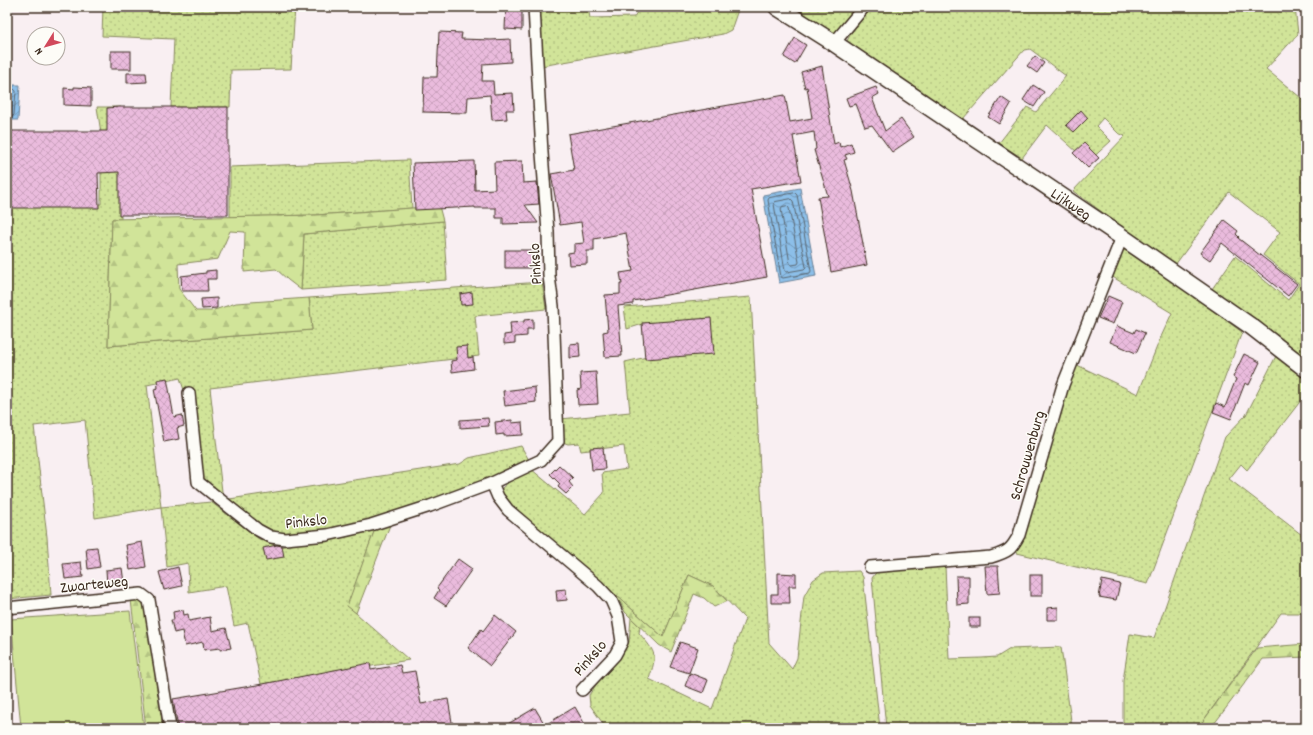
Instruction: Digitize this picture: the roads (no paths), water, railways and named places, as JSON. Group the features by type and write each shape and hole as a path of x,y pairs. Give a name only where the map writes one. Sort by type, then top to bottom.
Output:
{"street":[{"name":"Pinkslo","path":"189,393 198,482 258,530 271,537 285,539 327,535 371,525 430,506 492,483 541,460 558,441 553,306 549,276 548,232 534,7"},
{"name":"Lijkweg","path":"777,7 834,43 1122,237 1252,327 1306,369"},
{"path":"834,43 864,7"},
{"name":"Schrouwenburg","path":"870,566 991,557 1005,553 1013,545 1020,535 1063,385 1122,237"},
{"name":"Pinkslo","path":"492,483 498,497 508,510 598,586 611,600 618,616 622,642 614,655 582,690"},
{"name":"Zwarteweg","path":"7,608 141,594 149,600 170,728"}],"water":[{"path":"7,85 20,85 18,120 7,120"},
{"path":"800,188 816,276 779,283 763,195"}]}
